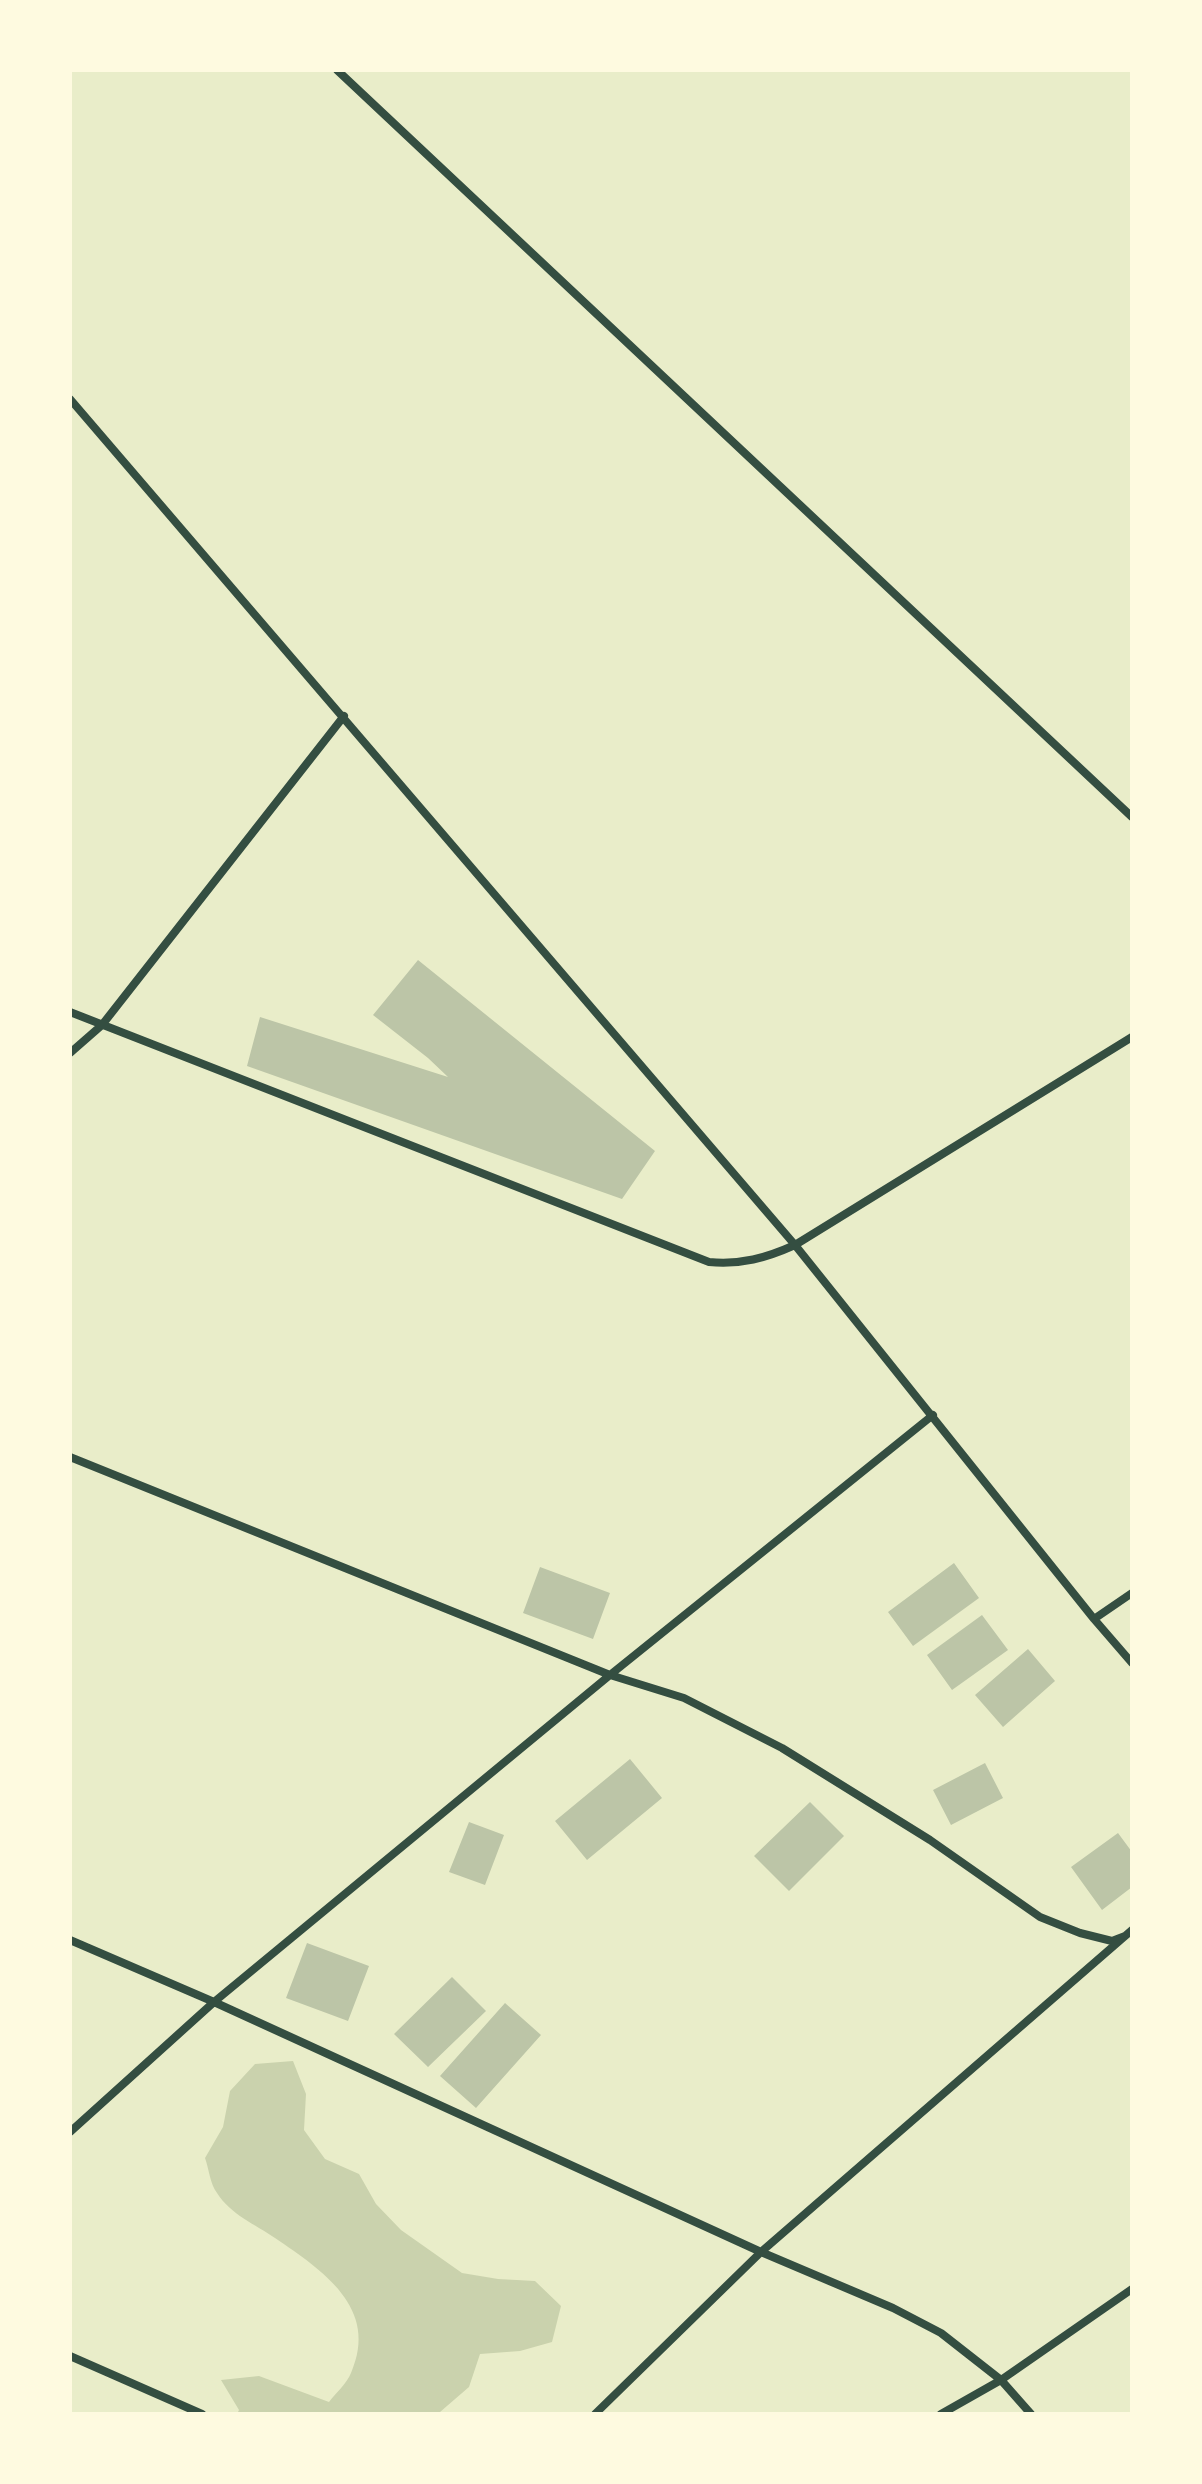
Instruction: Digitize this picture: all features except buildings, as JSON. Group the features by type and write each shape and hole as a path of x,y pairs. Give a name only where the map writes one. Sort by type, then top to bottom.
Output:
{"street":[{"path":"337,70 1132,817"},
{"path":"70,399 795,1245 1132,1663"},
{"path":"70,1053 102,1025 344,716"},
{"path":"70,1012 709,1262 732,1264 767,1257 795,1245 1132,1037"},
{"path":"70,2132 214,2002 610,1675 933,1415"},
{"path":"70,1457 610,1675 684,1698 782,1748 930,1840 1040,1917 1080,1933 1112,1941 1128,1933"},
{"path":"1094,1619 1132,1593"},
{"path":"595,2414 761,2252 1128,1933"},
{"path":"70,1940 214,2002 761,2252 893,2308 941,2333 1001,2380 1031,2414"},
{"path":"941,2414 1001,2380 1132,2289"},
{"path":"70,2356 202,2414"}],"green space":[{"path":"293,2061 306,2094 304,2130 325,2159 359,2174 376,2204 401,2230 462,2273 535,2281 561,2306 552,2342 520,2351 480,2354 469,2387 440,2412 237,2414 239,2410 221,2380 259,2376 329,2402 349,2377 358,2350 358,2329 342,2293 311,2263 229,2207 211,2181 205,2158 223,2127 230,2091 255,2064"}]}
